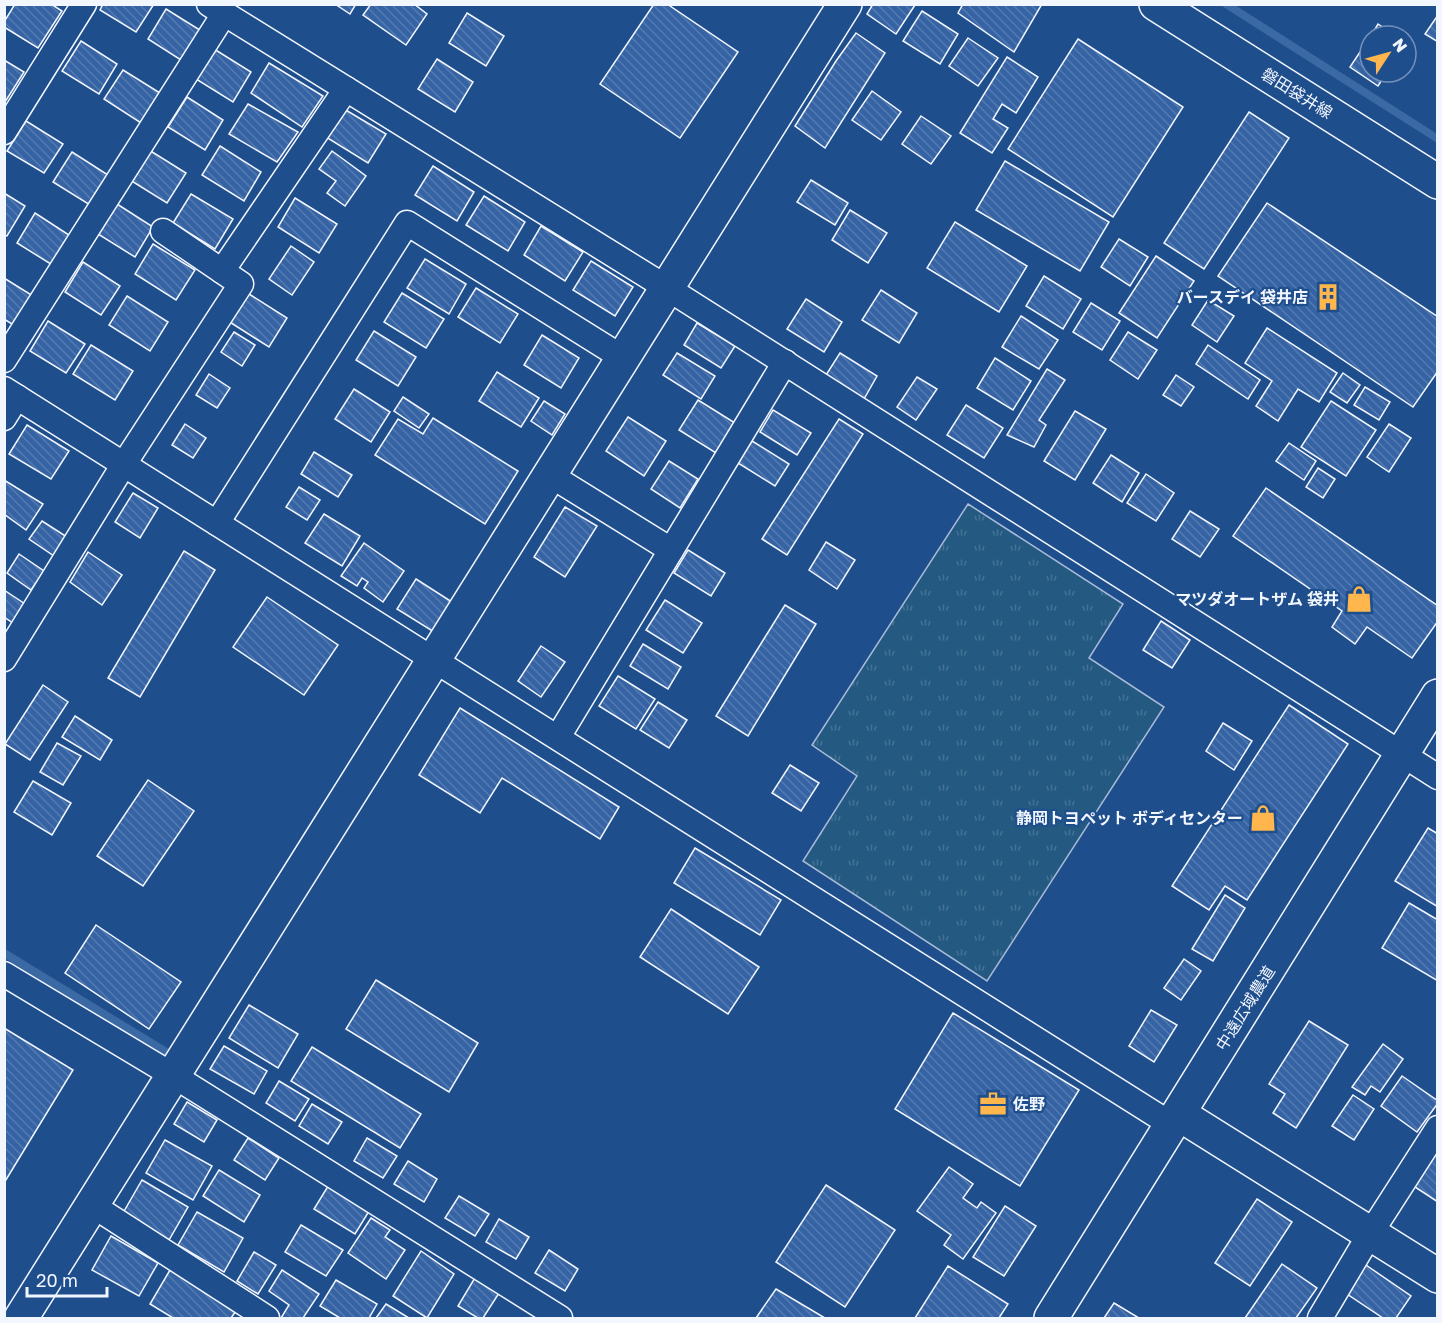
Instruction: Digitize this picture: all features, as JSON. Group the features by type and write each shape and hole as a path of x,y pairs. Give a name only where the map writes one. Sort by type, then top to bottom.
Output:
{"street":[{"path":"4,132 84,4"},
{"path":"21,1318 844,4"},
{"name":"磐田袋井線","path":"1156,4 1437,182"},
{"path":"4,360 216,9 667,288 1437,777"},
{"path":"222,271 346,89"},
{"path":"217,523 407,223 623,358"},
{"path":"4,659 124,464 241,284 164,231"},
{"path":"558,737 784,362"},
{"path":"4,418 11,393 558,737 1176,1120 1437,1276"},
{"path":"550,475 671,550"},
{"name":"中遠広域農道","path":"1051,1318 1176,1120 1437,696"},
{"path":"4,974 174,1076 560,1318"},
{"path":"1320,1318 1437,1128"},
{"path":"92,1205 267,1318"}],"green space":[{"path":"968,504 1123,604 1089,658 1164,707 987,981 803,861 857,776 812,745"}],"building":[{"path":"15,4 51,4 62,11 38,48 4,27 4,22"},
{"path":"103,4 154,4 136,32 100,10"},
{"path":"335,4 356,4 350,14"},
{"path":"371,4 414,4 427,14 406,45 363,15"},
{"path":"654,4 667,4 738,52 680,138 600,84"},
{"path":"873,4 915,5 896,34 867,14"},
{"path":"963,4 1042,4 1014,52 958,13"},
{"path":"166,9 203,32 184,62 148,39"},
{"path":"922,11 958,34 940,64 903,41"},
{"path":"467,13 504,36 486,66 449,43"},
{"path":"1438,15 1438,42 1425,34"},
{"path":"856,33 885,53 825,148 795,126"},
{"path":"968,38 998,58 978,86 949,66"},
{"path":"1078,39 1183,107 1113,217 1008,149"},
{"path":"81,41 117,64 99,94 62,71"},
{"path":"214,49 251,72 233,102 196,79"},
{"path":"1358,55 1358,72 1350,67"},
{"path":"1007,57 1038,77 1016,113 1002,104 993,119 1008,128 992,153 960,133"},
{"path":"437,59 473,82 455,112 418,89"},
{"path":"4,60 24,72 5,102 4,101"},
{"path":"269,63 323,96 302,127 251,93"},
{"path":"123,70 160,93 141,123 104,99"},
{"path":"872,91 901,112 881,140 852,120"},
{"path":"187,97 223,120 205,150 168,127"},
{"path":"248,104 298,132 277,162 229,134"},
{"path":"344,109 386,134 368,163 326,137"},
{"path":"1249,112 1289,138 1204,269 1164,243"},
{"path":"921,116 951,136 931,164 902,144"},
{"path":"26,121 63,144 44,173 7,151"},
{"path":"220,146 261,172 244,201 202,175"},
{"path":"149,150 186,173 167,203 130,180"},
{"path":"332,151 366,176 345,206 327,193 336,181 319,169"},
{"path":"72,152 108,175 90,205 53,182"},
{"path":"1005,161 1109,222 1080,271 976,210"},
{"path":"433,166 474,192 457,221 415,195"},
{"path":"811,180 848,203 835,225 797,202"},
{"path":"4,193 25,206 7,236 4,234"},
{"path":"191,194 233,219 215,249 173,223"},
{"path":"484,196 525,222 508,251 466,225"},
{"path":"295,198 337,224 319,253 278,227"},
{"name":"バースデイ 袋井店","path":"1267,203 1438,317 1438,371 1413,407 1218,276"},
{"path":"117,204 153,227 135,257 98,234"},
{"path":"850,210 887,233 868,263 832,240"},
{"path":"35,213 72,237 54,266 17,243"},
{"path":"955,222 1027,266 999,312 927,268"},
{"path":"541,226 583,252 565,281 524,255"},
{"path":"1119,239 1148,257 1130,286 1101,267"},
{"path":"153,244 195,270 176,300 135,274"},
{"path":"291,246 314,262 292,295 269,279"},
{"path":"1156,256 1194,281 1157,338 1119,313"},
{"path":"425,259 466,284 449,314 407,288"},
{"path":"591,261 633,287 615,316 573,290"},
{"path":"83,262 120,286 101,315 65,292"},
{"path":"1044,276 1081,299 1063,329 1026,306"},
{"path":"4,278 33,296 15,326 4,319"},
{"path":"476,288 518,314 500,343 458,317"},
{"path":"881,290 917,313 899,343 862,320"},
{"path":"246,292 287,318 269,347 228,321"},
{"path":"402,293 444,319 426,348 384,322"},
{"path":"127,296 168,322 150,351 109,325"},
{"path":"806,299 842,322 824,352 787,329"},
{"path":"1208,300 1234,316 1217,342 1192,325"},
{"path":"1091,303 1120,321 1102,350 1073,332"},
{"path":"1021,316 1058,340 1039,369 1002,347"},
{"path":"48,321 85,344 66,373 30,351"},
{"path":"697,323 735,346 721,368 684,345"},
{"path":"1267,328 1337,373 1319,402 1298,389 1278,421 1256,406 1272,381 1245,363"},
{"path":"374,331 416,357 398,386 356,360"},
{"path":"234,332 255,345 242,366 221,352"},
{"path":"1128,332 1157,350 1138,379 1110,360"},
{"path":"542,335 579,358 561,388 524,365"},
{"path":"91,345 133,371 115,400 73,374"},
{"path":"1208,345 1260,380 1248,399 1196,364"},
{"path":"677,353 715,376 701,399 663,375"},
{"path":"840,353 877,376 864,399 826,375"},
{"path":"995,358 1031,381 1013,410 977,388"},
{"path":"1047,369 1065,380 1039,420 1046,425 1034,447 1007,435"},
{"path":"497,372 539,398 521,427 479,401"},
{"path":"1343,373 1360,385 1347,403 1330,392"},
{"path":"209,374 230,388 217,408 196,395"},
{"path":"1176,375 1194,387 1181,406 1163,395"},
{"path":"917,377 937,389 916,420 897,407"},
{"path":"1365,387 1390,402 1379,420 1354,405"},
{"path":"354,389 390,412 371,442 335,419"},
{"path":"403,397 429,414 419,428 394,411"},
{"path":"698,400 735,423 716,453 679,430"},
{"path":"544,401 565,414 552,435 531,421"},
{"path":"1331,401 1376,430 1346,476 1301,447"},
{"path":"966,405 1003,428 984,458 947,435"},
{"path":"773,410 811,433 797,455 760,432"},
{"path":"1075,411 1106,429 1075,480 1044,461"},
{"path":"628,417 666,441 644,476 606,451"},
{"path":"433,418 518,471 485,524 375,455 398,419 423,434"},
{"path":"839,419 863,434 787,555 762,539"},
{"path":"185,424 206,438 193,458 172,445"},
{"path":"1389,424 1411,438 1389,472 1367,457"},
{"path":"27,425 69,451 51,479 9,454"},
{"path":"752,441 789,464 775,486 738,463"},
{"path":"1289,443 1316,461 1304,480 1276,461"},
{"path":"314,452 352,475 338,497 301,474"},
{"path":"1111,455 1139,473 1122,502 1093,483"},
{"path":"669,461 698,479 680,508 651,489"},
{"path":"1318,468 1335,479 1323,498 1306,487"},
{"path":"1146,474 1174,493 1156,521 1127,503"},
{"path":"4,480 43,504 26,530 4,514"},
{"path":"299,487 320,500 307,520 286,507"},
{"path":"1266,488 1438,606 1438,621 1412,658 1367,627 1355,644 1332,627 1342,611 1233,536"},
{"path":"133,493 158,508 140,538 115,522"},
{"path":"565,507 597,526 565,577 534,557"},
{"path":"1190,511 1219,529 1200,557 1172,539"},
{"path":"324,514 360,536 342,566 305,543"},
{"path":"42,521 67,537 54,556 29,539"},
{"path":"826,542 855,560 837,589 809,570"},
{"path":"364,543 404,571 383,602 364,588 368,582 362,578 357,586 341,576"},
{"path":"688,550 725,573 711,596 674,573"},
{"path":"184,551 215,570 140,697 108,678"},
{"path":"88,552 122,575 102,605 70,582"},
{"path":"19,554 44,571 31,590 7,573"},
{"path":"416,579 452,602 434,632 397,609"},
{"path":"4,590 25,604 13,623 4,617"},
{"path":"267,597 338,645 304,695 233,647"},
{"path":"665,600 702,623 683,653 646,630"},
{"path":"785,605 816,624 748,736 716,716"},
{"path":"1161,621 1190,640 1172,668 1143,650"},
{"path":"643,644 681,667 668,689 630,666"},
{"path":"541,646 565,662 541,697 518,681"},
{"path":"618,676 655,699 636,729 599,706"},
{"path":"43,685 68,702 30,760 5,744"},
{"path":"658,702 687,720 669,748 640,730"},
{"path":"1289,705 1348,744 1247,900 1225,886 1209,910 1172,886"},
{"path":"460,708 619,807 600,839 502,778 480,813 419,775"},
{"path":"75,716 112,740 100,760 62,737"},
{"path":"1223,723 1252,741 1234,770 1206,751"},
{"path":"57,743 81,756 63,785 40,772"},
{"path":"790,765 819,783 801,811 772,793"},
{"path":"148,780 194,811 143,886 97,856"},
{"path":"33,781 71,803 52,835 14,812"},
{"path":"1428,828 1438,834 1438,907 1395,881"},
{"path":"695,848 781,900 760,935 674,883"},
{"path":"1225,895 1245,908 1213,961 1192,949"},
{"path":"1409,903 1438,920 1438,981 1382,948"},
{"path":"671,909 759,967 728,1014 640,957"},
{"path":"96,925 181,982 149,1029 65,973"},
{"path":"1184,959 1201,971 1181,1000 1164,988"},
{"path":"376,980 478,1043 449,1092 346,1029"},
{"path":"249,1005 298,1034 278,1068 229,1038"},
{"path":"1151,1010 1177,1025 1154,1062 1129,1046"},
{"path":"953,1013 1079,1090 1020,1186 895,1109"},
{"path":"1309,1021 1348,1045 1296,1128 1273,1113 1285,1094 1269,1084"},
{"path":"4,1028 73,1070 4,1183"},
{"path":"1383,1044 1403,1059 1380,1092 1371,1086 1365,1095 1352,1087"},
{"path":"224,1046 267,1071 254,1094 210,1069"},
{"path":"312,1047 421,1114 400,1148 291,1081"},
{"path":"1402,1076 1438,1101 1417,1132 1381,1106"},
{"path":"279,1081 309,1099 295,1121 266,1103"},
{"path":"1353,1095 1374,1109 1354,1140 1332,1126"},
{"path":"187,1102 217,1120 204,1142 174,1124"},
{"path":"312,1104 342,1122 328,1144 299,1126"},
{"path":"248,1138 279,1158 265,1180 234,1160"},
{"path":"367,1138 397,1156 383,1178 354,1161"},
{"path":"165,1140 212,1166 193,1200 146,1173"},
{"path":"1438,1146 1438,1202 1412,1185"},
{"path":"408,1161 437,1179 424,1202 394,1184"},
{"path":"949,1167 973,1184 963,1198 977,1208 981,1202 996,1213 963,1259 944,1245 951,1235 917,1211"},
{"path":"219,1170 260,1195 244,1222 203,1196"},
{"path":"142,1180 188,1207 169,1240 123,1213"},
{"path":"330,1183 371,1208 355,1234 314,1209"},
{"path":"826,1185 895,1230 845,1307 776,1262"},
{"path":"459,1196 489,1214 475,1236 445,1218"},
{"path":"1257,1199 1292,1222 1250,1286 1215,1263"},
{"path":"1005,1206 1036,1226 1004,1276 973,1257"},
{"path":"197,1212 243,1238 224,1272 178,1245"},
{"path":"371,1218 390,1230 385,1237 405,1250 386,1279 348,1253"},
{"path":"499,1219 529,1237 516,1259 486,1242"},
{"path":"301,1225 343,1250 326,1276 285,1252"},
{"path":"111,1236 158,1263 139,1296 92,1270"},
{"path":"549,1250 578,1269 565,1291 535,1273"},
{"path":"421,1251 454,1274 427,1318 393,1296"},
{"path":"254,1252 276,1265 258,1294 237,1281"},
{"path":"1363,1263 1411,1296 1396,1318 1383,1318 1344,1292"},
{"path":"1282,1264 1317,1288 1296,1318 1245,1318"},
{"path":"948,1266 1008,1304 999,1318 915,1318"},
{"path":"170,1270 236,1311 231,1318 173,1318 150,1304"},
{"path":"282,1270 319,1294 303,1318 281,1318 289,1305 269,1291"},
{"path":"476,1276 501,1290 483,1318 478,1318 458,1306"},
{"path":"336,1280 377,1304 369,1318 340,1318 320,1306"},
{"path":"776,1289 825,1318 756,1318"},
{"path":"1114,1303 1139,1318 1104,1318"},
{"path":"386,1304 409,1318 376,1318"}],"waterway":[{"path":"1226,4 1438,139"},
{"path":"4,953 176,1058"}],"place":[{"name":"バースデイ 袋井店","path":"1328,297"},
{"name":"マツダオートザム 袋井","path":"1359,599"},
{"name":"静岡トヨペット ボディセンター","path":"1263,818"},
{"name":"佐野","path":"993,1104"}]}
